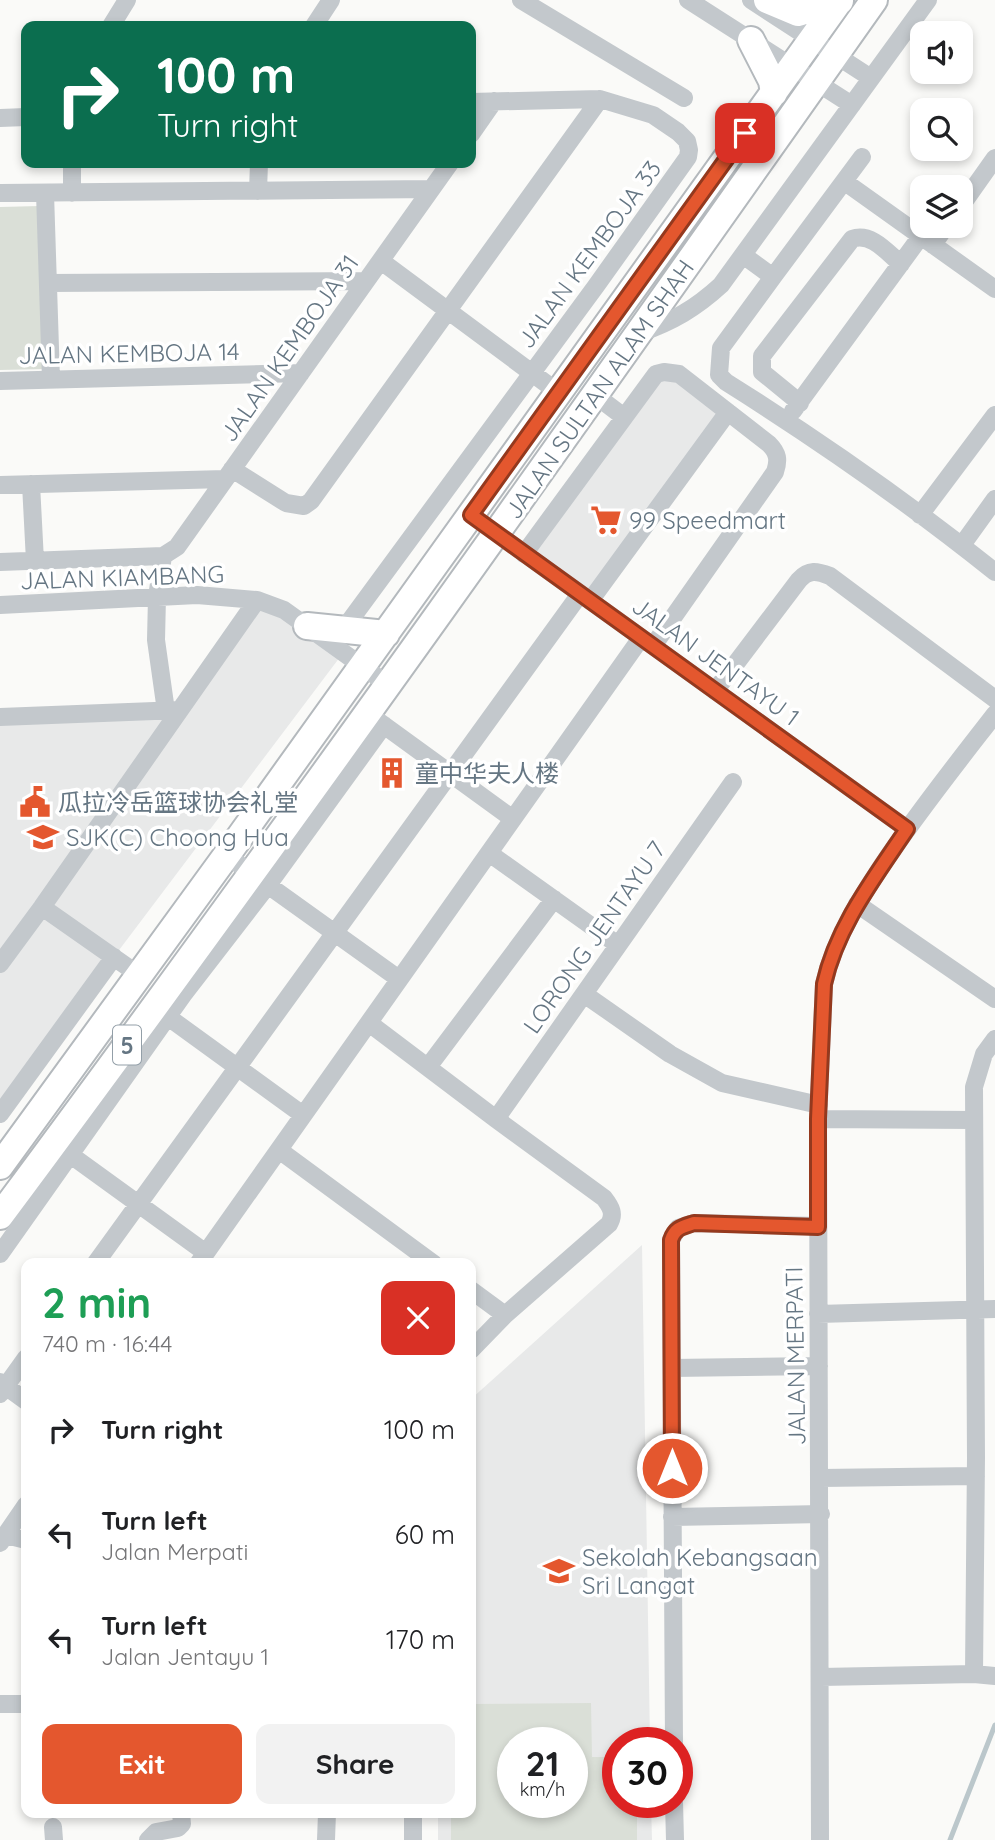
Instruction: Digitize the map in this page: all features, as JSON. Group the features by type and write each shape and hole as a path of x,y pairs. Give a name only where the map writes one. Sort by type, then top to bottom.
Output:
{"highway":[{"path":"767,0 799,13 840,0"},
{"name":"JALAN SULTAN ALAM SHAH","path":"0,1165 386,634 840,0"},
{"name":"JALAN SULTAN ALAM SHAH","path":"0,1216 62,1149 375,719 387,684 874,0"},
{"path":"751,40 772,81 774,93"},
{"path":"307,626 386,634"}],"street":[{"path":"114,21 127,0"},
{"path":"317,21 331,0"},
{"path":"522,0 684,98"},
{"path":"688,0 852,105"},
{"path":"751,0 871,78"},
{"path":"639,333 691,311 721,285 928,0"},
{"path":"476,102 600,99"},
{"path":"0,485 228,474 286,503 304,506 311,501 600,99"},
{"name":"JALAN KEMBOJA 33","path":"343,630 685,163 689,150 687,141 678,132 653,115 600,99"},
{"path":"476,127 494,102"},
{"path":"0,118 21,117"},
{"path":"862,157 721,348 719,375 726,383 787,420 962,545 995,572"},
{"path":"973,189 995,158"},
{"path":"72,168 72,193"},
{"path":"258,191 259,168"},
{"name":"JALAN KEMBOJA 31","path":"163,556 177,547 446,168"},
{"path":"845,182 995,289"},
{"path":"0,193 431,189"},
{"path":"45,193 51,379"},
{"path":"800,403 762,372 762,356 852,239 863,236 871,239 901,264"},
{"path":"787,420 901,264 930,238"},
{"path":"743,256 773,277"},
{"path":"380,261 559,393"},
{"path":"48,283 366,281"},
{"name":"JALAN KEMBOJA 14","path":"0,381 300,373"},
{"path":"62,1149 138,1204 202,1258 513,818 775,472 777,464 774,449 679,374 656,374 524,554"},
{"path":"595,395 624,418"},
{"path":"99,1258 450,774 728,412"},
{"path":"919,515 995,415"},
{"path":"32,484 35,561"},
{"path":"962,545 995,499"},
{"name":"JALAN JENTAYU 1","path":"471,515 907,829"},
{"path":"0,562 163,556 157,597 156,640 173,710"},
{"path":"715,691 799,580 804,575 818,571 830,576 995,699"},
{"name":"JALAN KIAMBANG","path":"0,606 197,595 257,600 284,610 387,684"},
{"path":"0,964 42,907 173,710 257,600"},
{"path":"0,717 173,710"},
{"name":"JALAN MERPATI","path":"820,1840 821,1478 818,1227 824,984 828,963 857,904 907,829 995,714"},
{"path":"375,719 513,818"},
{"name":"LORONG JENTAYU 7","path":"496,1119 733,782"},
{"path":"489,853 618,945"},
{"path":"226,855 399,979"},
{"path":"0,1254 62,1149 167,1017 259,879"},
{"path":"428,1068 554,899"},
{"path":"857,904 990,995 995,976"},
{"path":"42,907 139,975"},
{"path":"0,1114 114,957"},
{"path":"584,994 670,1054 722,1083 819,1112 973,1120"},
{"path":"167,1017 303,1115"},
{"path":"369,1023 604,1198 612,1209 609,1224 505,1315 476,1345"},
{"path":"974,1674 974,1087 984,1054 995,1039"},
{"path":"278,1150 426,1258"},
{"path":"674,1727 671,1240 678,1228 694,1223 818,1227"},
{"path":"476,1294 505,1315"},
{"path":"818,1314 995,1309"},
{"path":"21,1364 2,1387 21,1398"},
{"path":"672,1368 818,1366"},
{"path":"976,1457 995,1457"},
{"path":"821,1478 976,1476"},
{"path":"3,1539 21,1512"},
{"path":"672,1517 821,1514"},
{"path":"3,1539 21,1539"},
{"path":"821,1677 974,1674 995,1676"},
{"path":"0,1704 21,1704"},
{"path":"148,1840 156,1832 178,1828 183,1824 182,1818"},
{"path":"326,1840 327,1818"},
{"path":"413,1818 413,1840"},
{"path":"674,1818 675,1840"}],"shaded area":[{"path":"40,206 46,369 0,370 0,207"},
{"path":"657,377 673,378 720,413 591,595 532,553"},
{"path":"257,608 283,616 340,657 0,1108 0,967"},
{"name":"SJK(C) Choong Hua","path":"179,712 0,953 0,722"},
{"name":"Sekolah Kebangsaan Sri Langat","path":"642,1245 650,1727 602,1727 602,1818 651,1818 652,1840 438,1840 438,1818 476,1818 476,1394"},
{"path":"591,1703 592,1757 602,1757 602,1818 637,1818 637,1840 451,1840 451,1818 476,1818 476,1704"}],"waterway":[{"path":"950,1840 995,1725"}],"place":[{"name":"99 Speedmart","path":"606,520"},
{"name":"童中华夫人楼","path":"392,773"},
{"name":"瓜拉冷岳篮球协会礼堂","path":"35,802"},
{"name":"SJK(C) Choong Hua","path":"43,837"},
{"name":"Sekolah Kebangsaan Sri Langat","path":"559,1571"}],"route":[{"path":"672,1468 673,1233 678,1228 694,1223 818,1227 818,1119 824,984 828,963 857,904 907,829 471,515 745,133"}]}
